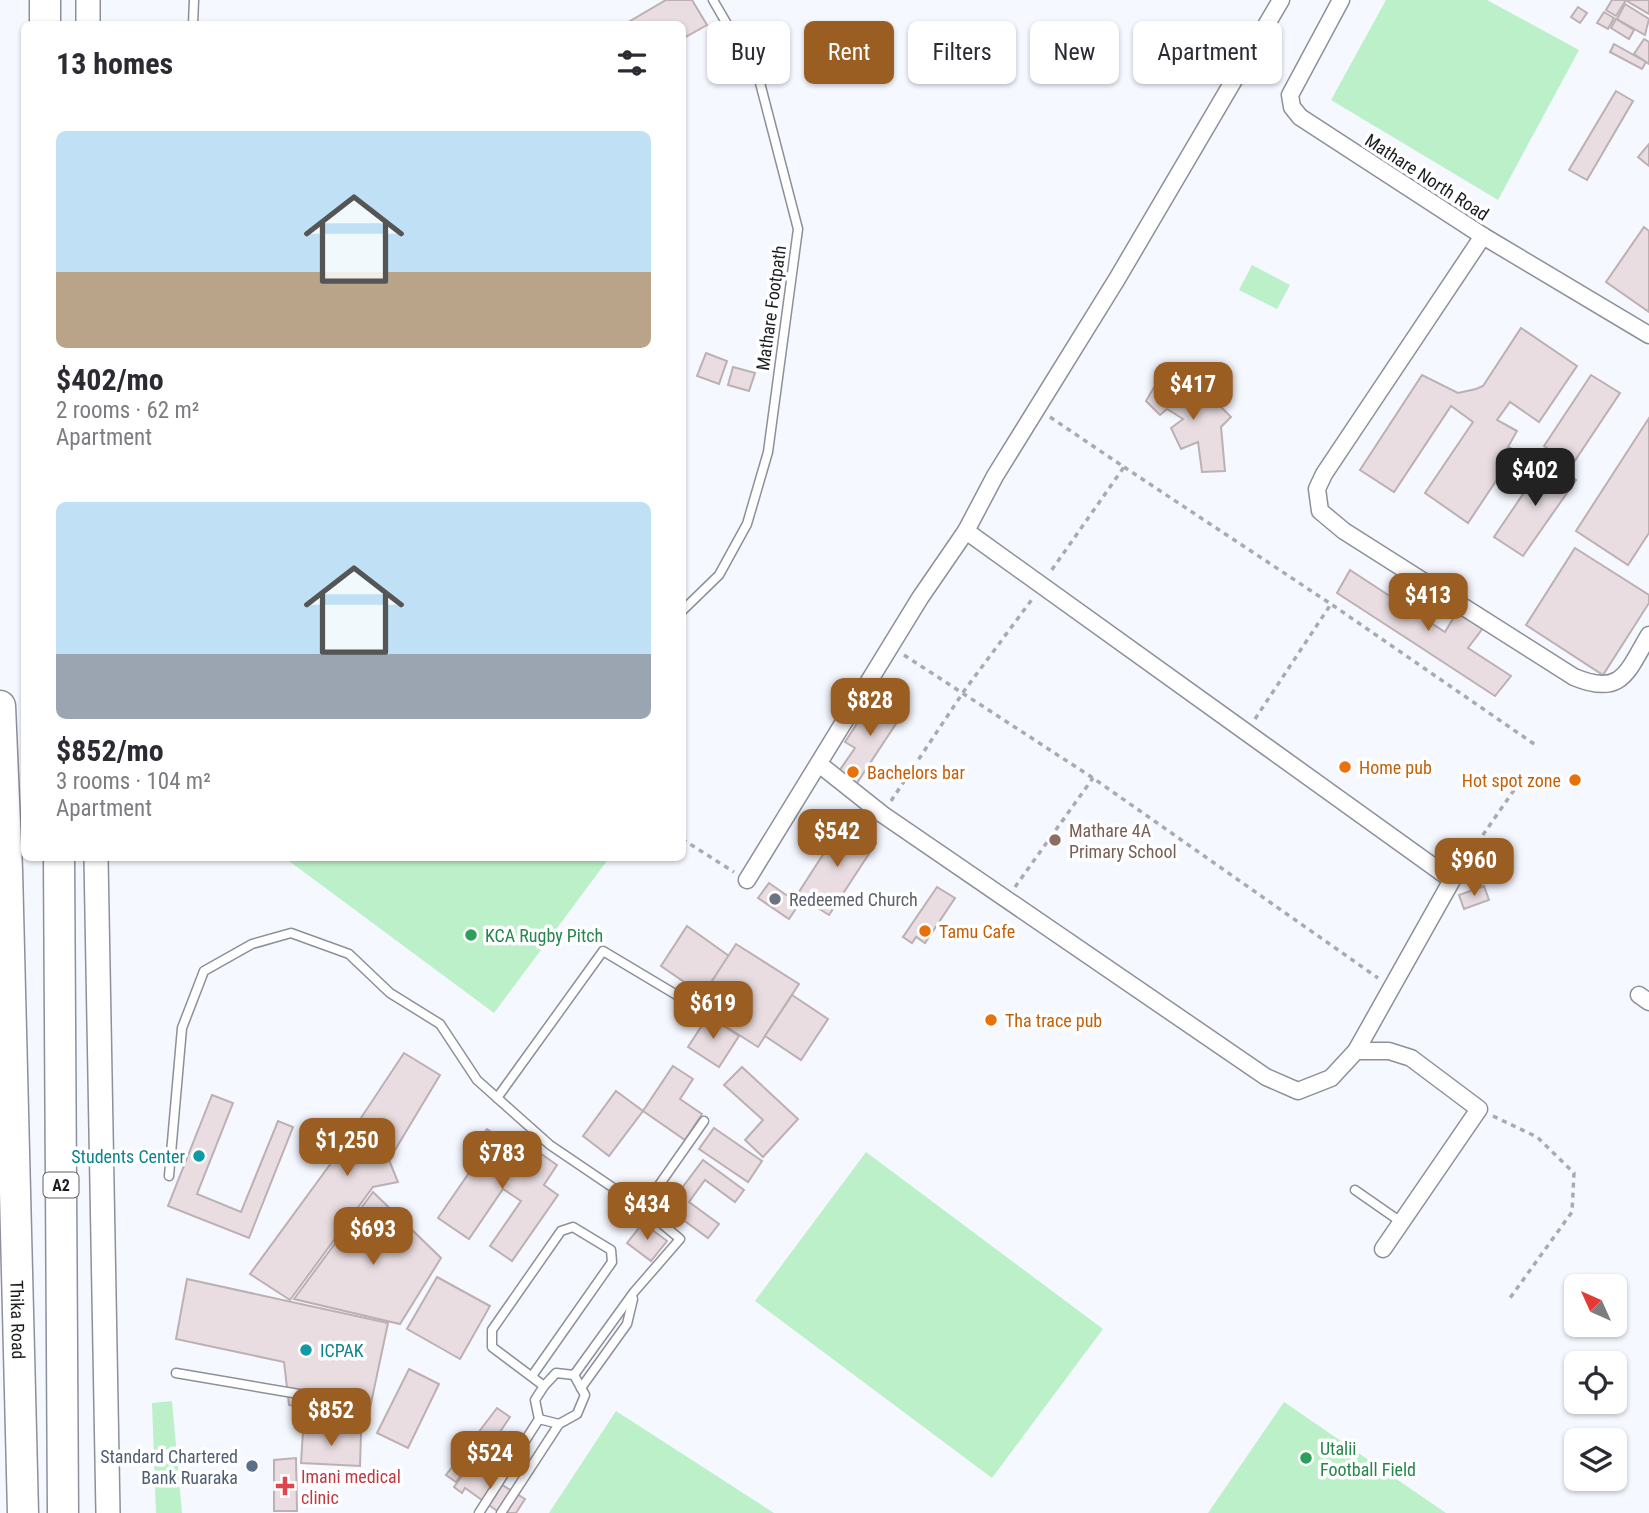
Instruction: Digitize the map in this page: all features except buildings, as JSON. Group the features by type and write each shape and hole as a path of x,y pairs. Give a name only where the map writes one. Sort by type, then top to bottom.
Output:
{"highway":[{"path":"45,0 45,21"},
{"name":"Thika Road","path":"0,706 7,870 23,1513"},
{"name":"A2","path":"58,861 63,1513"}],"main road":[{"path":"88,0 88,21"},
{"path":"96,861 108,1513"}],"street":[{"path":"747,880 920,598 966,531 1035,408 1117,279 1280,0"},
{"name":"Mathare North Road","path":"1342,0 1290,95 1292,107 1300,117 1483,236 1649,335"},
{"path":"1483,236 1324,474 1317,489 1320,511 1355,538 1574,677 1594,685 1607,686 1623,678 1649,635"},
{"path":"819,764 882,814 1266,1077 1298,1091 1331,1078 1356,1051 1452,880 966,531"},
{"path":"1356,1051 1389,1051 1411,1058 1479,1109 1383,1249"}],"lane":[{"path":"193,21 194,0"},
{"name":"Mathare Footpath","path":"686,607 719,575 747,524 768,452 798,229 758,79 713,0"},
{"path":"169,1176 182,1028 204,971 252,944 291,933 349,954 390,993 440,1024 477,1080 550,1145 643,1208 680,1239 634,1292 574,1375"},
{"path":"497,1098 603,951 680,998"},
{"path":"643,1208 704,1121"},
{"path":"1355,1190 1401,1222"},
{"path":"532,1376 612,1262 611,1250 573,1227 561,1231 492,1329 492,1347 544,1386"},
{"path":"581,1388 627,1324 634,1292"},
{"path":"176,1373 340,1401"},
{"path":"479,1513 539,1419 535,1400 544,1386 556,1373 574,1375"},
{"path":"500,1513 559,1424 577,1414 585,1395 574,1375"},
{"path":"539,1419 559,1424"}],"path":[{"path":"1035,408 1332,604 1537,747"},
{"path":"882,814 964,691 1124,467"},
{"path":"1247,731 1332,604"},
{"path":"891,646 964,691 1093,778 1391,987"},
{"path":"1006,900 1093,778"},
{"path":"1452,880 1521,780"},
{"path":"686,842 747,880"},
{"path":"1479,1109 1537,1137 1574,1173 1572,1212 1510,1298"}],"green space":[{"path":"1386,0 1487,0 1579,50 1498,200 1331,100"},
{"path":"1252,265 1290,285 1277,309 1239,290"},
{"name":"KCA Rugby Pitch","path":"289,861 607,861 494,1013"},
{"path":"866,1152 1103,1329 992,1478 755,1301"},
{"path":"172,1401 182,1513 156,1513 152,1403"},
{"name":"Utalii Football Field","path":"1284,1402 1446,1513 1208,1513"},
{"path":"616,1411 774,1513 549,1513"}],"place":[{"name":"Home pub","path":"1345,767"},
{"name":"Bachelors bar","path":"853,772"},
{"name":"Hot spot zone","path":"1575,780"},
{"name":"Mathare 4A Primary School","path":"1055,840"},
{"name":"Redeemed Church","path":"775,899"},
{"name":"Tamu Cafe","path":"925,931"},
{"name":"KCA Rugby Pitch","path":"471,935"},
{"name":"Tha trace pub","path":"991,1020"},
{"name":"Students Center","path":"199,1156"},
{"name":"ICPAK","path":"306,1350"},
{"name":"Utalii Football Field","path":"1306,1458"},
{"name":"Standard Chartered Bank Ruaraka","path":"252,1466"},
{"name":"Imani medical clinic","path":"285,1486"}]}
